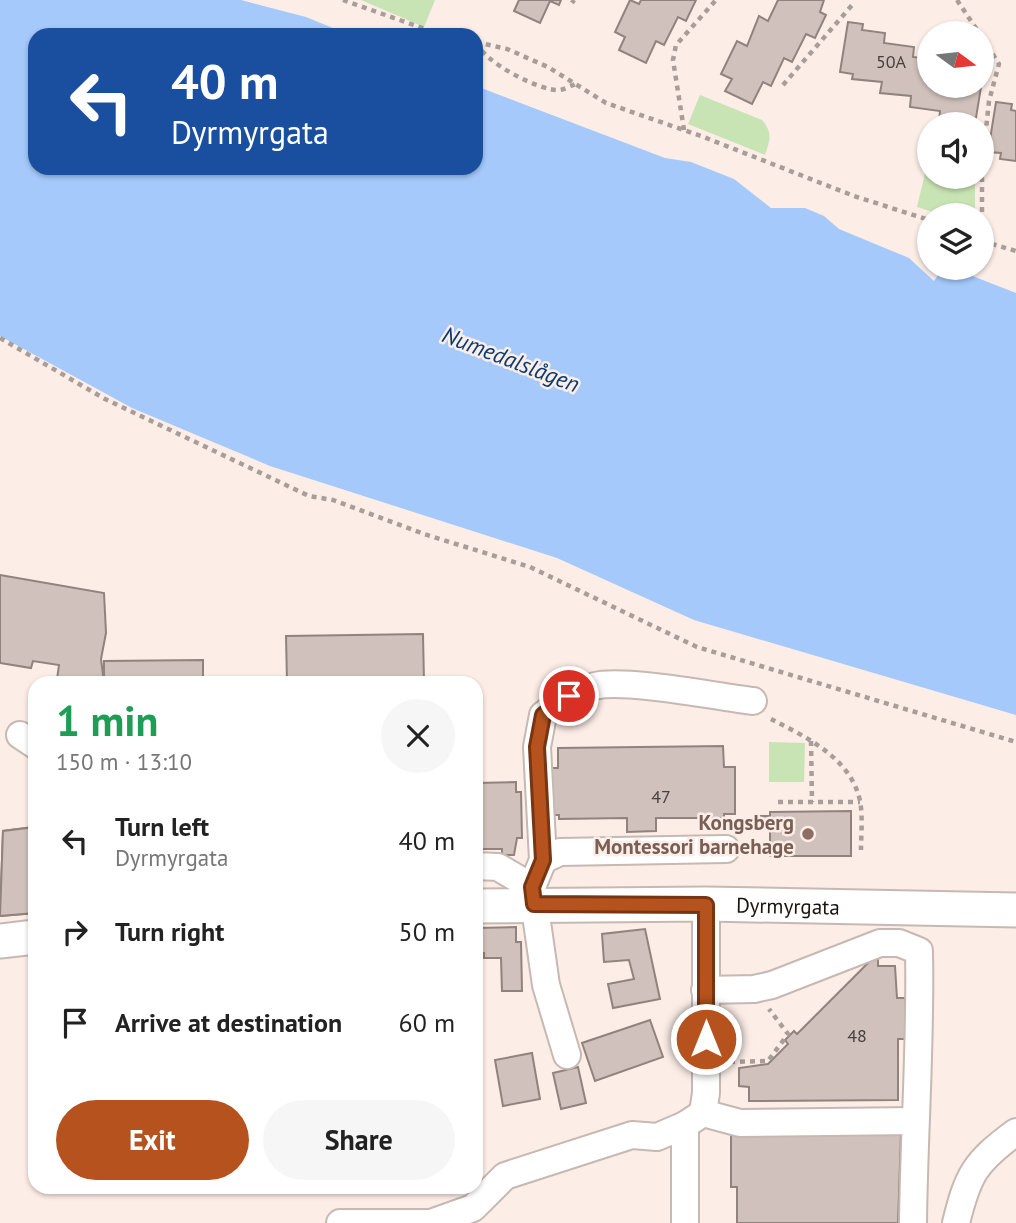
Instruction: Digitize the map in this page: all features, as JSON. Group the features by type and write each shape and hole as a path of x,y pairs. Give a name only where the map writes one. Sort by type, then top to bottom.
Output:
{"main road":[{"name":"Dyrmyrgata","path":"483,904 533,896 706,905 1016,910"},
{"path":"0,941 28,938"}],"street":[{"path":"567,1055 546,985 533,896 543,860 537,747 543,715 569,696 599,685 656,688 753,701"},
{"path":"543,860 560,852 726,849"},
{"path":"483,866 498,867 533,896"},
{"path":"685,1223 694,1119 706,1063 706,905"},
{"path":"705,990 754,989 811,972 880,943 899,943 919,951 919,1090 915,1121 913,1223"},
{"path":"340,1223 430,1223 474,1216 505,1175 632,1135 657,1137 694,1119 740,1123 915,1121"},
{"path":"956,1223 967,1181 989,1151 1016,1132"}],"path":[{"path":"344,0 415,28"},
{"path":"684,131 676,88 674,52 676,45 716,0"},
{"path":"957,0 971,21"},
{"path":"783,85 853,4"},
{"path":"483,43 507,49 606,103 854,196 917,216"},
{"path":"483,54 538,85 561,90 575,84"},
{"path":"994,56 999,64 994,82"},
{"path":"994,245 1016,251"},
{"path":"0,338 105,399 309,496 333,500 424,534 530,567 696,648 1016,742"},
{"path":"753,701 767,716 811,740 832,756 852,779 860,802 861,850"},
{"path":"811,740 812,802"},
{"path":"778,802 860,802"},
{"path":"706,1063 768,1061 788,1034 754,989"}],"green space":[{"path":"361,0 435,0 424,27"},
{"path":"700,95 762,120 770,137 765,155 688,124"},
{"path":"921,189 975,189 975,203 918,203"},
{"path":"769,742 805,743 804,782 769,782"}],"water":[{"name":"Numedalslågen","path":"0,0 241,0 306,17 333,28 28,28 28,175 483,175 483,89 665,158 691,162 734,179 771,208 805,208 824,216 839,229 909,258 917,265 917,280 983,280 1016,293 1016,715 694,620 557,558 270,466 132,408 0,336"}],"building":[{"path":"519,0 561,0 559,5 550,1 540,23 514,11"},
{"path":"630,0 639,4 641,0 696,0 686,21 678,17 664,45 656,41 646,63 619,50 625,37 615,32"},
{"path":"778,0 824,0 820,12 826,15 815,38 806,34 792,62 784,58 771,86 763,82 752,104 725,91 732,79 721,74 737,41 747,46 759,16 768,21"},
{"path":"848,22 863,24 862,30 885,33 884,43 914,47 913,57 917,58 917,98 979,98 977,112 940,112 910,107 911,96 880,93 882,82 852,79 853,74 840,72"},
{"path":"996,102 1012,104 1011,110 1016,111 1016,161 1000,159 1001,153 994,152"},
{"path":"0,575 104,593 106,633 101,659 103,676 57,676 59,665 33,661 31,668 0,663"},
{"path":"423,634 424,676 287,676 286,636"},
{"path":"203,660 203,676 104,676 104,661"},
{"path":"723,746 724,767 735,767 735,814 724,814 724,818 656,818 656,831 627,832 627,818 559,819 559,815 547,815 549,768 558,768 558,748"},
{"path":"516,782 516,792 521,792 522,838 517,838 514,855 502,855 502,849 483,849 483,783"},
{"path":"851,811 851,856 770,856 770,829 754,829 754,816 770,816 770,812"},
{"path":"28,828 28,914 0,916 3,831"},
{"path":"28,828 28,914 0,916 3,831"},
{"path":"516,927 516,942 521,942 522,991 502,991 501,958 484,958 483,928"},
{"path":"645,929 660,999 613,1008 608,984 634,979 629,960 604,962 602,934"},
{"path":"878,953 878,966 895,966 897,998 905,998 906,1039 898,1039 898,1100 749,1101 749,1087 739,1086 739,1068 768,1064 788,1044 785,1040 794,1031 797,1034"},
{"path":"650,1020 663,1057 595,1081 582,1043"},
{"path":"532,1053 540,1099 503,1106 495,1060"},
{"path":"578,1067 586,1103 561,1109 553,1073"},
{"path":"901,1133 898,1223 737,1223 737,1187 731,1187 731,1134"}],"place":[{"name":"Kongsberg Montessori barnehage","path":"808,834"}],"route":[{"path":"569,696 543,715 537,747 543,860 532,887 534,904 706,905 706,1039"}]}
